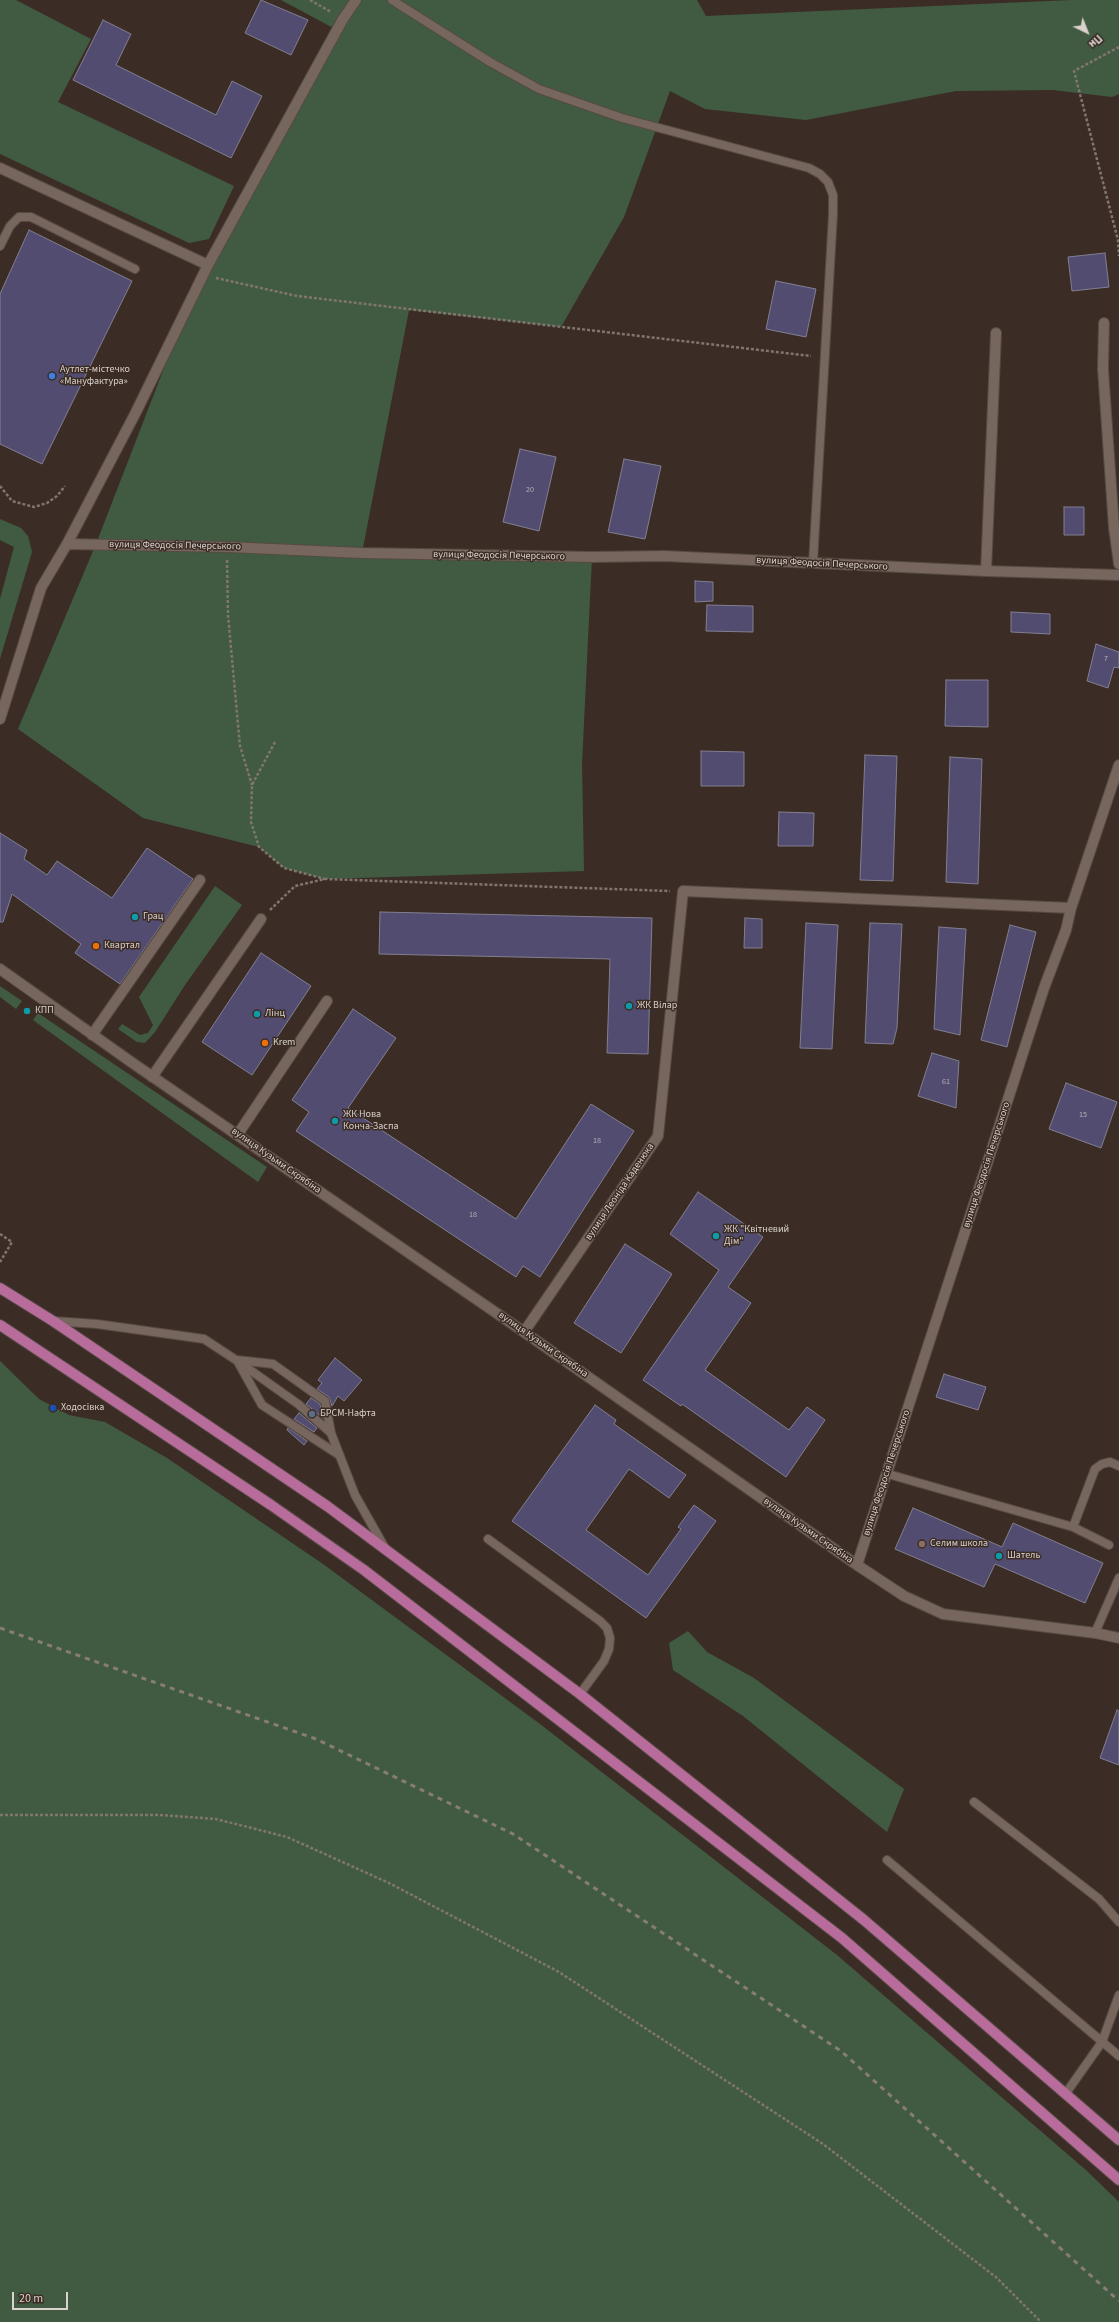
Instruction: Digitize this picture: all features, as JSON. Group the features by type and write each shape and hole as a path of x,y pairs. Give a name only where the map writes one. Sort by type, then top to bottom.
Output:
{"main road":[{"path":"0,1288 53,1321 327,1506 580,1694 864,1920 1119,2140"},
{"path":"0,1326 271,1505 370,1574 842,1938 1119,2180"}],"street":[{"path":"0,719 40,588 67,544 204,276 208,265 343,19 356,0"},
{"path":"0,168 208,265"},
{"path":"1104,323 1103,369 1114,528 1119,564"},
{"path":"986,571 996,333"},
{"name":"вулиця Феодосія Печерського","path":"67,544 228,547 362,553 592,557 664,556 986,571 1119,575"},
{"name":"вулиця Феодосія Печерського","path":"857,1565 888,1474 1029,1032 1066,930 1071,908 1119,765"},
{"path":"92,1035 200,880"},
{"path":"683,891 1071,908"},
{"name":"вулиця Леоніда Каденюка","path":"524,1332 658,1136 683,891"},
{"path":"152,1077 260,919"},
{"name":"вулиця Кузьми Скрябіна","path":"0,969 152,1077 238,1134 857,1565 904,1596 943,1614 1095,1632 1119,1638"},
{"path":"238,1134 327,1001"}],"lane":[{"path":"392,0 490,62 539,89 622,118 809,168 820,174 828,182 832,195 833,214 826,358 813,563"},
{"path":"0,246 10,226 19,217 31,217 135,269"},
{"path":"53,1321 97,1324 204,1339 298,1404 331,1434"},
{"path":"236,1360 273,1364 325,1401 331,1434 355,1495 386,1549"},
{"path":"236,1360 262,1404 340,1455"},
{"path":"1073,1527 1095,1469 1102,1464 1110,1462 1119,1466"},
{"path":"888,1474 1073,1527 1109,1545"},
{"path":"488,1539 600,1621 607,1628 610,1638 609,1649 604,1661 580,1694"},
{"path":"1095,1632 1119,1578"},
{"path":"974,1802 1099,1899 1119,1922"},
{"path":"887,1860 1119,2056"},
{"path":"1066,2093 1102,2042 1119,1995"}],"path":[{"path":"310,0 343,19"},
{"path":"1119,47 1074,71 1118,240 1119,256"},
{"path":"204,276 297,296 543,326 785,351 826,358"},
{"path":"0,486 12,501 34,507 47,503 57,496 65,486"},
{"path":"228,547 228,615 235,702 240,746 252,785 251,822 259,847 284,868 325,879 683,891"},
{"path":"252,785 274,742"},
{"path":"260,919 295,886 325,879"},
{"path":"0,1234 12,1242 0,1262"},
{"path":"0,1815 160,1815 216,1819 287,1837 389,1883 558,1972 823,2144 997,2278 1041,2322"}],"green space":[{"path":"0,0 16,0 91,39 58,102 234,186 209,239 189,243 0,154"},
{"path":"281,0 697,0 706,16 1071,0 1119,0 1119,94 1112,97 1053,90 956,91 806,120 705,109 670,91 624,217 561,327 409,310 362,553 592,557 582,764 584,871 325,879 284,868 259,847 143,818 18,729 96,544 190,301 337,30"},
{"path":"0,519 21,528 28,536 32,552 0,659 0,599 14,547 0,540"},
{"path":"215,886 242,905 185,985 155,1032 145,1043 137,1042 118,1029 122,1024 140,1035 148,1033 153,1025 139,997"},
{"path":"0,986 22,1001 16,1009 0,997"},
{"path":"38,1013 267,1167 258,1182 33,1020"},
{"path":"0,1361 39,1399 69,1415 105,1422 167,1458 323,1564 540,1724 837,1955 1087,2171 1119,2202 1119,2322 0,2322"},
{"path":"688,1631 707,1652 754,1678 904,1789 887,1832 743,1716 673,1670 669,1643"}],"building":[{"path":"261,0 308,20 291,55 245,33"},
{"path":"103,20 131,34 116,65 216,115 232,81 262,96 231,158 73,80"},
{"name":"Аутлет-містечко «Мануфактура»","path":"29,230 132,281 42,464 0,444 0,294"},
{"path":"1105,253 1109,287 1072,291 1068,257"},
{"path":"776,281 816,289 806,337 766,329"},
{"path":"520,449 556,457 539,531 503,522"},
{"path":"624,459 661,466 645,539 608,532"},
{"path":"1064,507 1084,507 1084,535 1064,535"},
{"path":"695,581 713,582 713,601 695,602"},
{"path":"707,605 753,606 753,632 706,631"},
{"path":"1011,612 1050,614 1050,634 1011,632"},
{"path":"1096,644 1119,652 1119,668 1114,667 1108,688 1087,681"},
{"path":"946,680 988,680 988,727 945,726"},
{"path":"701,751 744,752 744,786 701,786"},
{"path":"865,755 897,756 893,881 860,880"},
{"path":"950,757 982,759 978,884 946,882"},
{"path":"779,812 814,813 813,846 778,846"},
{"path":"0,833 27,850 24,859 47,875 57,861 112,898 147,848 193,879 120,984 75,953 81,944 12,894 3,922 0,922"},
{"name":"ЖК Вілар","path":"380,912 652,918 648,1054 607,1053 610,959 379,954"},
{"path":"745,918 762,919 762,948 744,948"},
{"path":"806,923 838,925 832,1049 800,1048"},
{"path":"870,923 902,924 897,1028 893,1044 865,1043"},
{"path":"1010,925 1036,932 1007,1047 981,1040"},
{"path":"939,927 966,929 960,1035 934,1029"},
{"name":"Лінц","path":"261,953 311,986 252,1075 202,1042"},
{"path":"353,1009 396,1038 348,1108 516,1219 591,1104 634,1131 540,1277 523,1266 516,1277 296,1131 309,1112 292,1100"},
{"path":"932,1053 959,1061 956,1108 918,1096"},
{"path":"1066,1083 1117,1102 1101,1148 1049,1129"},
{"path":"698,1192 763,1237 728,1287 751,1303 705,1370 789,1430 807,1407 825,1420 786,1477 682,1404 681,1406 643,1380 719,1270 670,1234"},
{"path":"625,1244 672,1274 621,1353 574,1323"},
{"path":"335,1358 362,1380 344,1401 338,1396 332,1406 329,1397 317,1389 322,1383 318,1380"},
{"path":"944,1374 986,1387 978,1410 936,1397"},
{"path":"311,1398 320,1404 323,1418 306,1404"},
{"path":"595,1405 616,1420 614,1424 686,1475 669,1498 629,1469 586,1530 648,1575 681,1529 678,1527 694,1505 716,1521 646,1618 512,1521"},
{"path":"299,1413 317,1428 314,1432 294,1419"},
{"path":"288,1428 307,1441 304,1445 287,1430"},
{"name":"Шатель","path":"913,1508 1002,1547 1013,1523 1103,1563 1085,1603 995,1564 984,1587 895,1549"},
{"path":"1117,1710 1119,1711 1119,1765 1100,1758"}],"railway":[{"path":"0,1628 316,1739 513,1834 841,2051 1119,2301"}],"place":[{"name":"Аутлет-містечко «Мануфактура»","path":"52,376"},
{"name":"Грац","path":"135,917"},
{"name":"Квартал","path":"96,946"},
{"name":"ЖК Вілар","path":"629,1006"},
{"name":"КПП","path":"27,1011"},
{"name":"Лінц","path":"257,1014"},
{"name":"Krem","path":"265,1043"},
{"name":"ЖК Нова Конча-Заспа","path":"335,1121"},
{"name":"ЖК \"Квітневий Дім\"","path":"716,1236"},
{"name":"Ходосівка","path":"53,1408"},
{"name":"БРСМ-Нафта","path":"312,1414"},
{"name":"Селим школа","path":"922,1544"},
{"name":"Шатель","path":"999,1556"}]}
